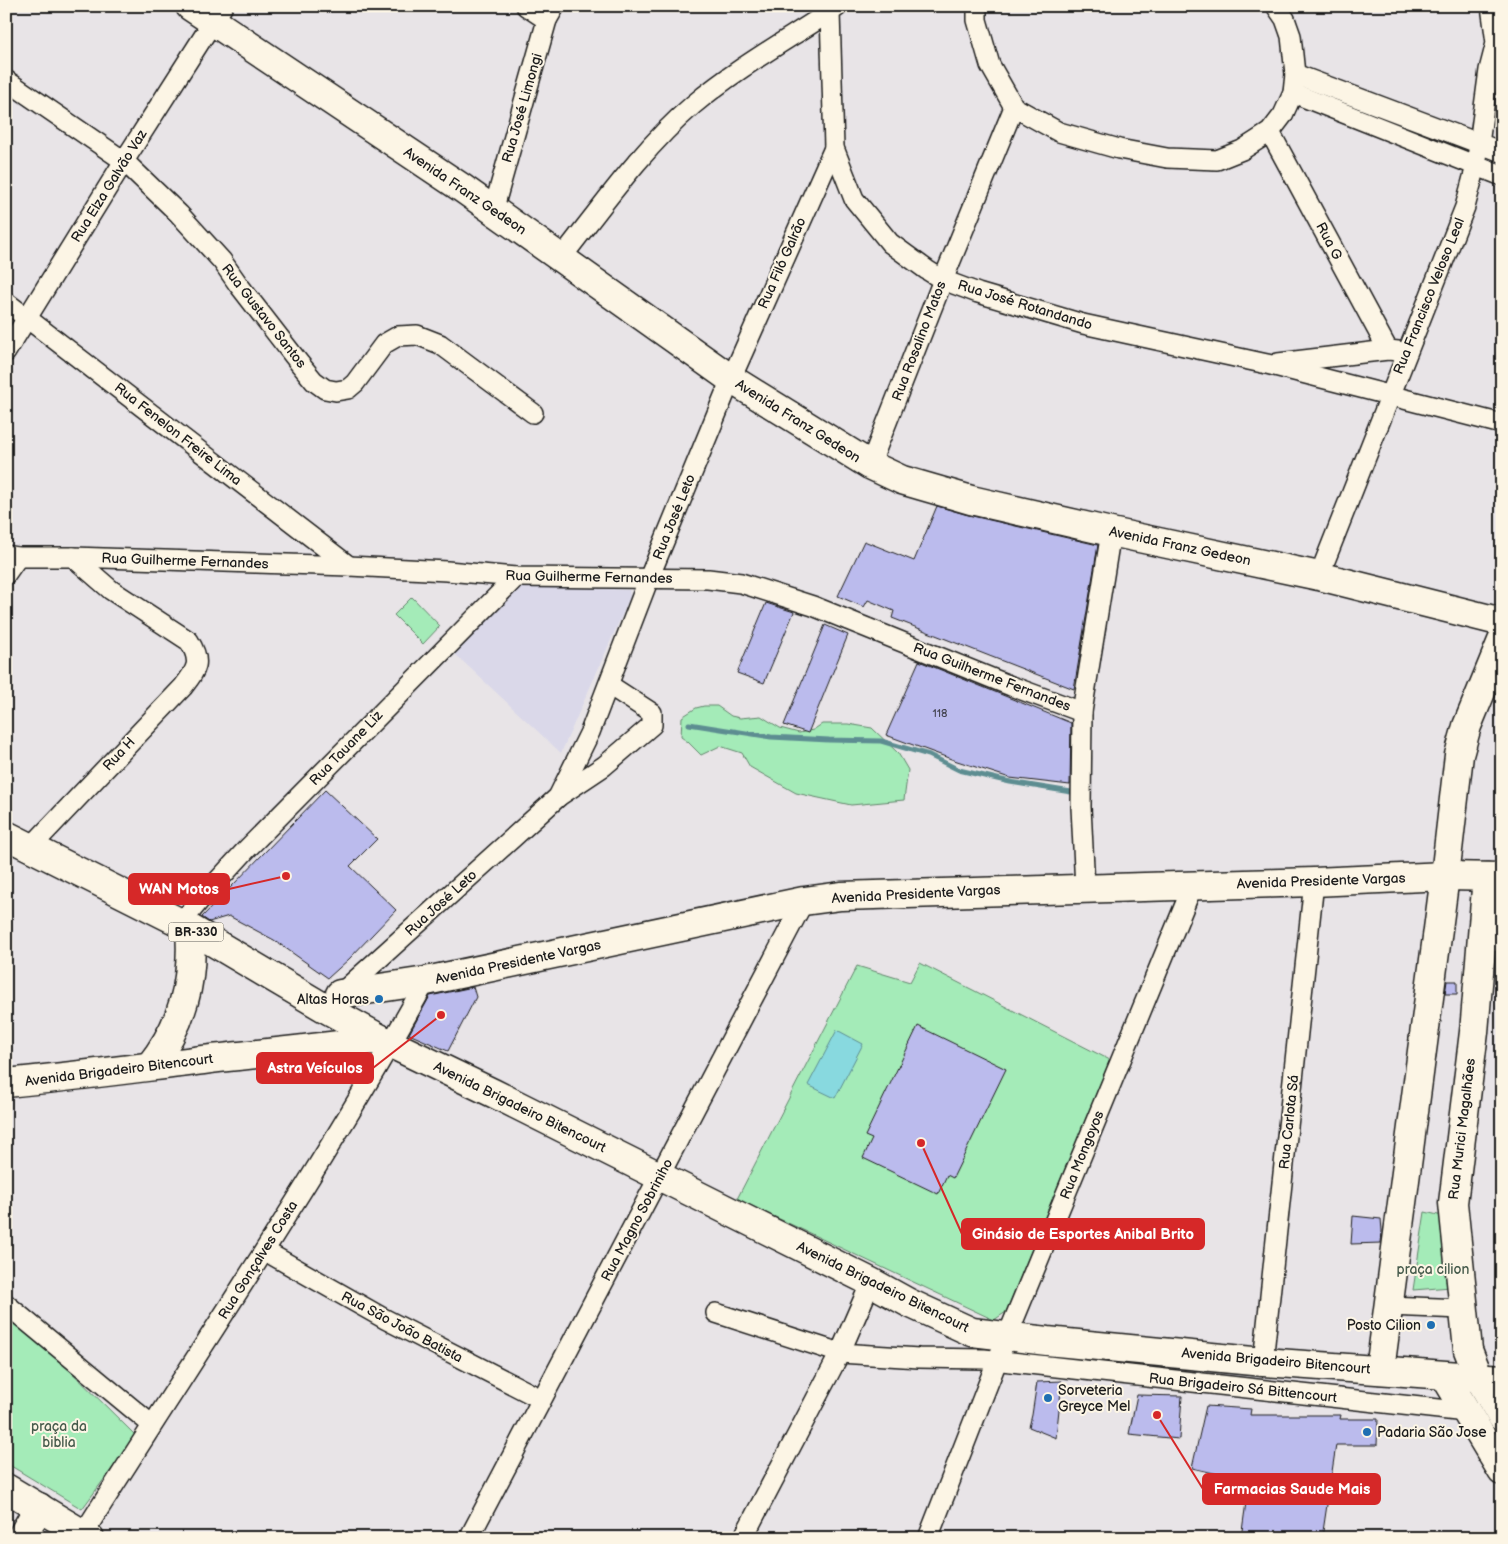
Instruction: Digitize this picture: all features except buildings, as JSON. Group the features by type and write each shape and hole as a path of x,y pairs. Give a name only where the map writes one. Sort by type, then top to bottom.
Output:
{"street":[{"name":"Avenida Franz Gedeon","path":"190,6 218,14 731,379 870,465 902,480 971,500 1319,576 1502,622"},
{"path":"526,6 551,13"},
{"path":"977,6 977,20 990,65 1014,107 1059,132 1119,150 1167,158 1218,160 1242,150 1270,132 1283,115 1293,93 1296,74 1290,36 1285,19 1276,6"},
{"name":"Rua Francisco Veloso Leal","path":"1319,576 1465,207 1480,145 1489,70 1499,43 1491,6"},
{"path":"562,257 653,143 693,106 732,74 834,9"},
{"name":"Rua José Rotandando","path":"834,9 834,148 854,199 890,244 943,280 995,299 1083,324 1267,364 1502,424"},
{"name":"Rua José Limongi","path":"493,211 551,13"},
{"name":"Rua Elza Galvão Vaz","path":"6,352 124,161 218,14"},
{"path":"1296,74 1502,152"},
{"name":"Rua Gustavo Santos","path":"6,80 124,161 179,214 222,261 300,364 325,389 348,389 355,383 384,344 398,336 417,335 440,344 533,413"},
{"path":"1293,93 1502,176"},
{"name":"Rua Rosalino Matos","path":"870,465 1014,107"},
{"name":"Rua G","path":"1270,132 1388,350"},
{"name":"Rua Filó Galrão","path":"731,379 834,148"},
{"name":"Rua Fenelon Freire Lima","path":"6,302 349,566"},
{"name":"Rua José Rotandando","path":"1267,364 1388,350 1409,351"},
{"name":"Rua José Leto","path":"558,797 590,732 649,578 731,379"},
{"path":"1085,888 1081,807 1082,712 1111,532"},
{"path":"6,574 12,556"},
{"name":"Rua Guilherme Fernandes","path":"12,556 349,566 448,571 516,577 708,579 741,583 813,606 1011,686 1082,712"},
{"name":"Rua Guilherme Fernandes","path":"73,557 111,590 189,641 197,654"},
{"name":"Rua Tauane Liz","path":"186,926 195,905 246,850 516,577"},
{"path":"1380,1370 1445,876 1459,755 1467,726 1502,640"},
{"name":"Rua H","path":"30,848 183,687 194,672 197,654"},
{"name":"Rua José Leto","path":"331,1001 558,797 604,766 652,725 652,713 609,685"},
{"name":"BR-330","path":"6,835 331,1001 386,1041"},
{"name":"Avenida Presidente Vargas","path":"331,1001 804,901 841,896 885,893 1314,882 1445,876 1494,877"},
{"name":"Rua Murici Magalhães","path":"1494,877 1492,939 1474,1032 1453,1203 1468,1350 1473,1366 1490,1379 1502,1417"},
{"name":"Rua Carlota Sá","path":"1263,1362 1314,882"},
{"name":"Rua Mongoyos","path":"928,1538 1002,1349 1193,885"},
{"name":"Rua Magno Sobriniho","path":"468,1538 804,901"},
{"path":"150,1066 173,1032 185,1003 190,976 192,948 186,926"},
{"name":"Rua Gonçalves Costa","path":"87,1536 152,1425 265,1252 386,1041 426,981"},
{"name":"Avenida Brigadeiro Bitencourt","path":"6,1083 63,1078 274,1051 386,1041 871,1282 908,1303 972,1332 1002,1349 1263,1362 1490,1379"},
{"name":"Rua São João Batista","path":"265,1252 385,1319 541,1399"},
{"path":"743,1538 840,1353 871,1282"},
{"path":"6,1304 152,1425"},
{"path":"1388,1306 1463,1308"},
{"name":"Rua Brigadeiro Sá Bittencourt","path":"716,1313 840,1353 919,1358 966,1358 1002,1349 1466,1412"},
{"path":"1445,1376 1502,1471"},
{"path":"6,1488 87,1536"},
{"path":"21,1538 39,1507"}],"shaded area":[{"path":"516,585 629,590 630,597 561,753 455,654"}],"green space":[{"path":"412,597 440,626 423,644 394,615"},
{"path":"717,706 731,716 740,718 761,716 780,728 799,733 813,730 822,724 848,724 872,728 898,753 908,770 904,800 851,805 796,793 750,767 742,753 720,746 701,755 681,737 682,717 696,708"},
{"path":"920,963 1110,1060 1006,1312 994,1320 737,1199 857,966 910,982"},
{"name":"praça cilion","path":"1425,1212 1447,1217 1451,1287 1413,1290"},
{"name":"praça da biblia","path":"6,1307 136,1436 82,1509 6,1463"}],"water":[{"path":"837,1030 863,1044 835,1098 808,1085"}],"waterway":[{"path":"689,724 771,737 881,741 929,755 959,770 1010,782 1071,792"}],"place":[{"name":"WAN Motos","path":"286,876"},
{"name":"Altas Horas","path":"379,999"},
{"name":"Astra Veículos","path":"441,1015"},
{"name":"Ginásio de Esportes Anibal Brito","path":"921,1143"},
{"name":"Posto Cilion","path":"1431,1325"},
{"name":"Sorveteria Greyce Mel","path":"1048,1398"},
{"name":"Farmacias Saude Mais","path":"1157,1415"},
{"name":"Padaria São Jose","path":"1367,1432"}]}
